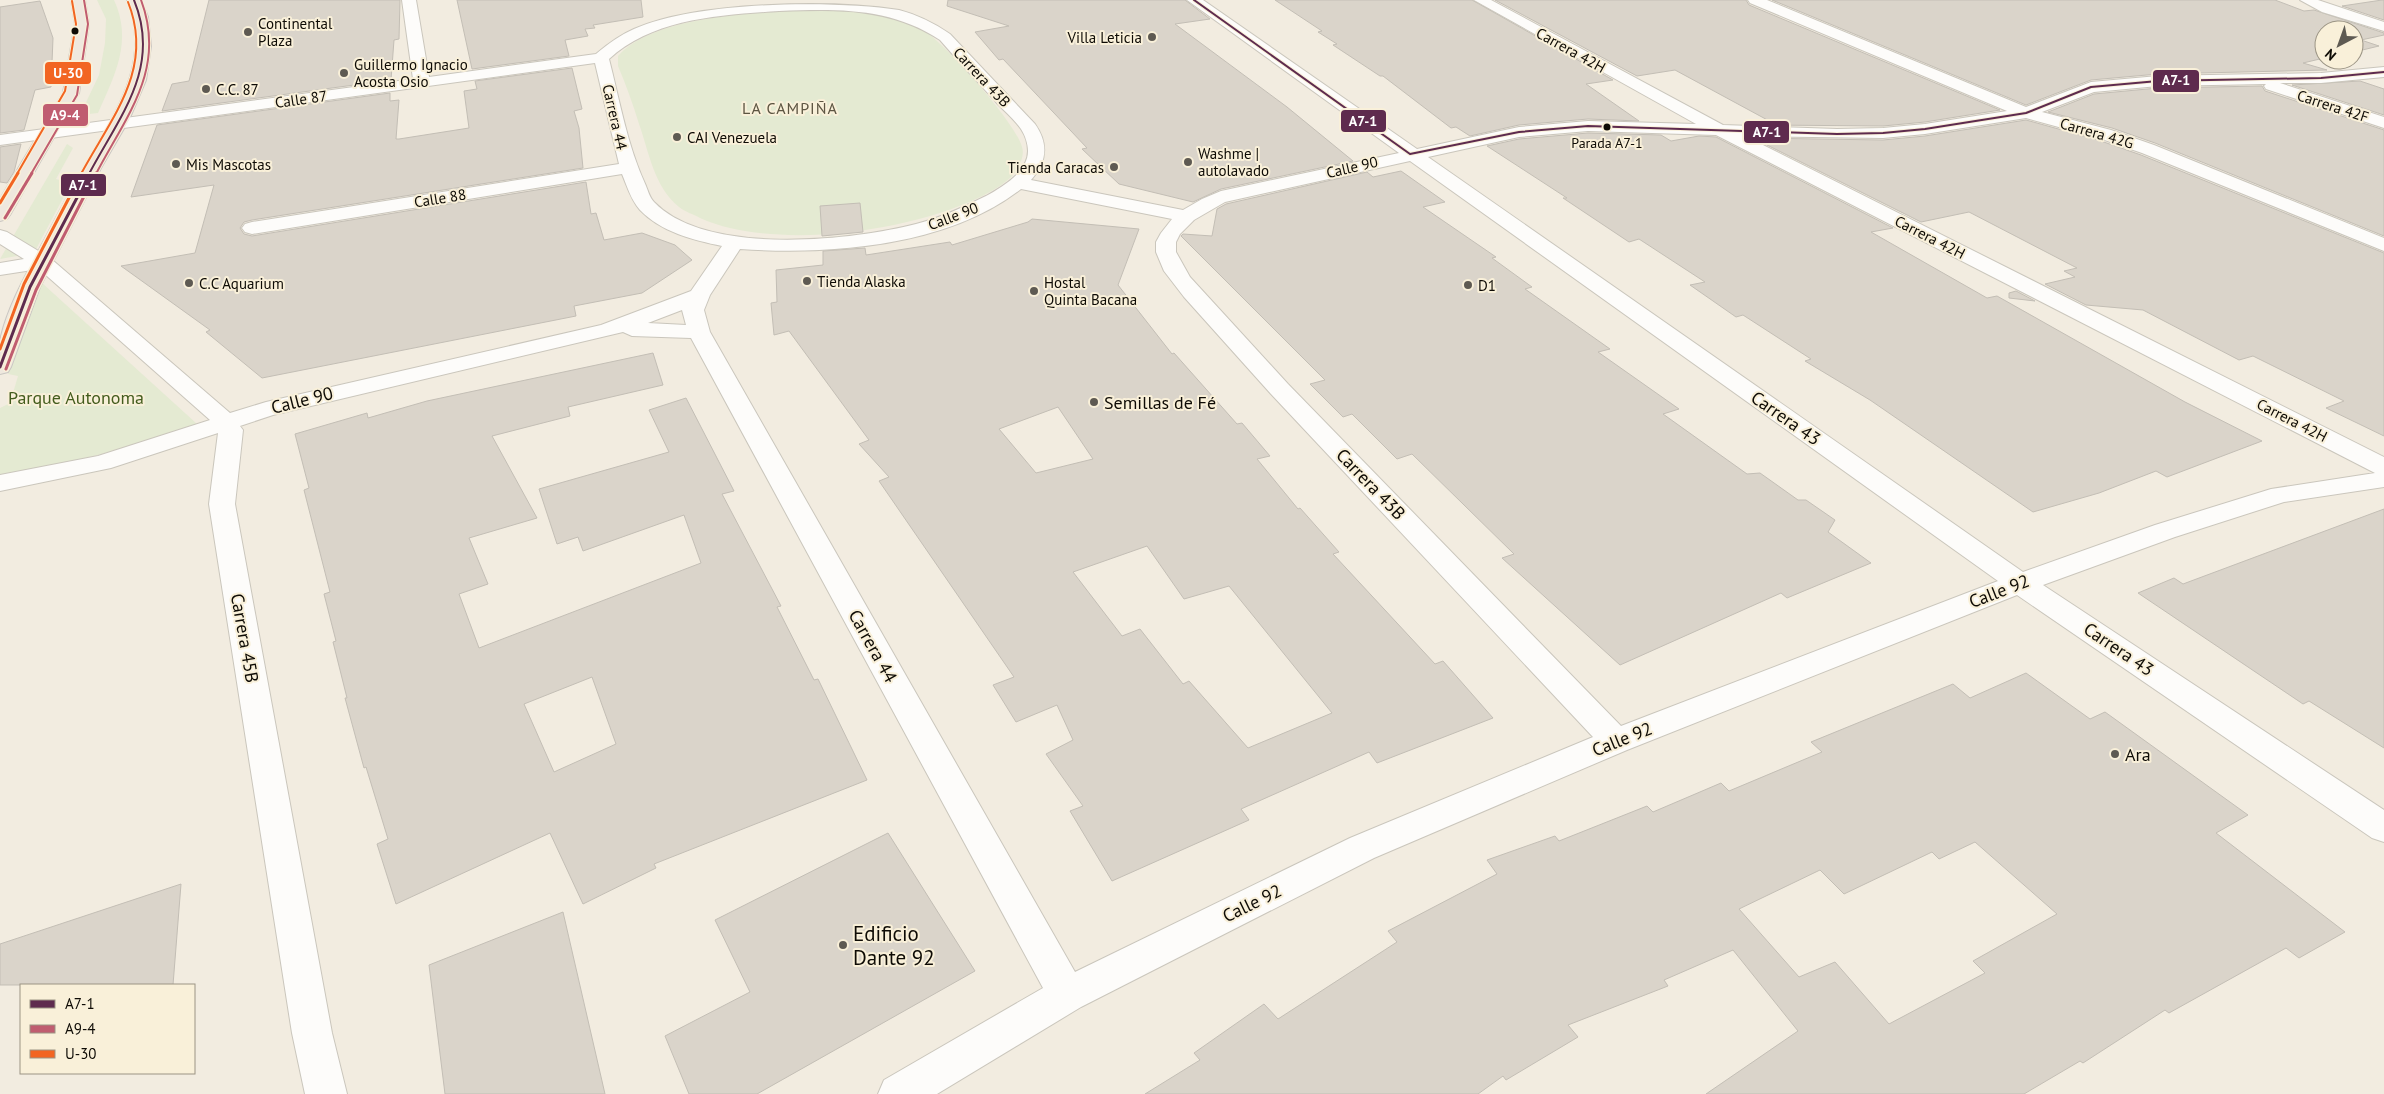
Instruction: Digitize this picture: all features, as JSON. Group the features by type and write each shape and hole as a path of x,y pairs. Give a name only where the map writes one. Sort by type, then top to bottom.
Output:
{"main road":[{"path":"0,215 46,134 64,108 74,86 82,24 78,0"},
{"path":"0,367 30,287 92,168 118,124 138,80 144,46 141,17 134,0"}],"street":[{"path":"409,0 422,83"},
{"name":"Carrera 43","path":"1194,0 2020,583 2384,828"},
{"name":"Carrera 42H","path":"1481,0 1721,131 2384,467"},
{"name":"Carrera 42G","path":"1754,0 2026,113 2148,149 2384,245"},
{"path":"2307,0 2327,9 2384,27"},
{"path":"601,58 610,48 625,38 646,29 698,17 785,6 882,4"},
{"name":"Carrera 43B","path":"882,4 930,26 946,37 1029,128 1037,144 1036,157 1028,172 1017,183"},
{"path":"687,6 698,17"},
{"name":"Calle 87","path":"0,140 601,58"},
{"name":"Carrera 44","path":"601,58 627,168 646,205 668,223 710,238 734,243"},
{"name":"Calle 90","path":"1186,216 1223,196 1410,154 1519,132 1588,126 1837,134 1882,133 1925,129 2026,113 2091,87 2158,81 2321,78 2384,72"},
{"name":"Carrera 42F","path":"2253,80 2384,123"},
{"name":"Calle 88","path":"252,228 627,168"},
{"path":"1017,183 1186,216"},
{"name":"Calle 90","path":"734,243 780,246 828,244 884,236 920,228 960,215 993,200 1017,183"},
{"name":"Carrera 43B","path":"1186,216 1167,236 1165,246 1166,255 1188,287 1249,357 1616,741"},
{"path":"0,236 43,262 228,423"},
{"path":"699,295 734,243"},
{"path":"0,269 43,262"},
{"name":"Calle 90","path":"0,483 102,463 266,409 608,330 659,312 699,295"},
{"name":"Carrera 44","path":"699,295 693,310 699,332 1067,995"},
{"name":"Calle 90","path":"608,330 650,328 699,332"},
{"name":"Carrera 45B","path":"228,423 231,430 222,504 312,1033 326,1094"},
{"name":"Calle 92","path":"899,1094 1067,995 1362,848 1616,741 2020,583 2164,531 2280,495 2384,479"}],"green space":[{"path":"97,0 114,0 122,30 120,58 98,113 80,115 99,75 105,43 106,19"},
{"path":"808,10 875,13 913,23 924,30 974,79 1006,118 1017,135 1023,152 1016,171 1007,181 995,189 949,210 878,228 840,233 764,234 730,228 700,218 679,207 664,190 653,168 632,102 618,66 618,56 634,43 655,32 680,24 762,12"},
{"path":"67,144 73,148 56,179 71,183 34,253 0,259"},
{"name":"Parque Autonoma","path":"42,283 197,424 102,454 0,477 0,408 10,403 18,376 8,374"}],"building":[{"path":"209,0 400,0 399,39 394,40 391,80 162,111 172,84 189,81"},
{"path":"457,0 641,0 643,17 593,25 595,28 585,29 588,36 565,40 569,56 472,69"},
{"path":"948,0 1185,0 1210,19 1175,24 1287,107 1353,161 1221,189 1193,202 1119,184 1082,149 1087,148 1003,59 999,60 975,32 1009,26 947,6"},
{"path":"1275,0 1472,0 1613,80 1586,84 1639,121 1588,119 1519,125 1470,136 1456,127 1451,128 1383,76 1380,76 1333,45 1337,44 1318,32 1322,31"},
{"path":"1495,0 1746,0 1749,5 2000,110 1925,122 1883,126 1764,125 1773,123 1675,70 1637,76"},
{"path":"1772,0 2275,0 2304,11 2314,10 2344,20 2314,20 2314,60 2303,63 2314,66 2314,70 2327,70 2158,74 2091,80 2026,105"},
{"path":"2384,0 2384,20 2342,6"},
{"path":"40,1 53,38 51,87 35,90 24,130 0,133 0,7"},
{"path":"2364,26 2384,33 2384,35 2364,39"},
{"path":"2364,41 2379,46 2364,50"},
{"path":"572,68 582,109 574,111 579,128 583,168 252,220 244,222 240,228 244,234 252,236 586,182 591,214 596,213 604,240 642,233 675,245 692,260 642,293 574,306 576,316 262,378 206,332 210,330 121,266 195,253 214,185 131,197 157,125 390,93 390,101 399,100 396,139 399,139 469,128 464,91 477,89 475,81"},
{"path":"2360,81 2384,89 2384,115 2292,85"},
{"path":"2262,86 2265,91 2384,130 2384,236 2155,143 2112,128 2048,112 2094,94 2158,88"},
{"path":"2026,120 2098,140 2141,155 2384,253 2384,436 2326,408 2344,401 2253,356 2239,360 2143,310 2086,305 2045,284 2075,277 2064,271 2077,268 1969,212 1921,222 1753,138 1883,140 1925,136"},
{"path":"1588,133 1661,135 1671,141 1699,136 1716,137 1893,228 1871,232 1987,298 1997,296 2185,402 2262,441 2167,477 2156,471 2099,493 2033,512 1870,400 1805,361 1811,359 1743,315 1736,317 1690,285 1705,282 1639,239 1629,242 1563,198 1567,198 1487,146 1519,139"},
{"path":"21,144 14,172 7,183 0,182 0,147"},
{"path":"1401,171 1445,202 1423,207 1496,257 1492,258 1532,287 1525,289 1610,349 1598,352 1679,409 1663,414 1747,474 1760,473 1798,500 1806,500 1835,520 1828,532 1871,563 1787,598 1781,593 1620,665 1502,558 1514,554 1412,454 1397,459 1352,414 1343,417 1310,384 1325,380 1181,236 1183,234 1212,236 1217,209 1226,204 1367,172 1373,177"},
{"path":"860,203 863,232 822,236 820,206"},
{"path":"1032,219 1139,229 1118,285 1172,354 1174,353 1237,424 1242,423 1270,456 1257,459 1298,509 1300,508 1339,552 1333,554 1435,664 1443,661 1493,718 1377,763 1369,752 1241,809 1249,820 1112,881 1070,811 1083,806 1046,754 1073,740 1057,705 1016,722 993,685 1014,677 879,481 889,477 859,444 869,440 789,331 774,335 771,303 777,302 776,270 823,265 823,251 865,248 866,255 950,242 952,245 1028,222","holes":["1058,407 1093,459 1036,473 999,429","1147,546 1184,599 1229,586 1332,713 1248,748 1189,681 1183,684 1140,629 1122,636 1073,572"]},
{"path":"2016,291 2035,301 2009,298 2009,293"},
{"path":"653,353 663,385 568,407 570,416 492,436 537,518 469,538 488,584 459,594 479,648 701,563 684,515 583,551 578,537 557,544 539,489 669,452 649,410 686,398 734,491 722,494 781,606 777,607 814,680 818,679 867,780 654,864 656,868 583,904 550,833 396,904 377,844 388,839 366,767 364,768 345,698 347,698 333,642 336,641 324,594 330,592 304,490 309,488 295,434 367,413 368,418 427,401","holes":["592,677 616,744 554,772 524,704"]},
{"path":"2384,509 2384,748 2309,701 2303,704 2138,593 2174,578 2183,584"},
{"path":"2026,673 2090,719 2105,712 2248,815 2216,833 2345,932 2299,958 2286,948 2169,1013 2165,1010 2083,1063 2080,1061 2024,1094 1706,1094 1798,1031 1733,950 1664,980 1668,986 1568,1025 1578,1037 1506,1080 1503,1076 1478,1094 1145,1094 1200,1060 1194,1053 1264,1004 1278,1019 1397,942 1388,931 1497,874 1487,860 1555,836 1559,841 1647,806 1653,812 1721,783 1729,791 1822,752 1811,742 1953,684 1970,698","holes":["1975,842 2057,914 1973,961 1985,973 1889,1024 1835,962 1799,977 1739,909 1820,870 1844,894 1932,852 1939,859"]},
{"name":"Edificio Dante 92","path":"888,833 975,971 757,1094 689,1094 665,1036 750,992 715,920"},
{"path":"181,884 173,984 0,985 0,944"},
{"path":"563,912 605,1094 445,1094 429,965"}],"transit line":[{"name":"A9-4","path":"5,218 77,95 88,24 84,0"},
{"name":"A7-1","path":"0,367 30,287 92,168 121,120 138,80 144,46 141,17 134,0"},
{"name":"A9-4","path":"6,369 36,290 97,171 126,123 144,82 150,46 147,16 141,0"},
{"name":"A7-1","path":"1194,0 1410,154 1519,132 1588,126 1837,134 1883,133 1925,129 2026,113 2091,87 2158,81 2321,78 2384,72"},
{"name":"U-30","path":"0,203 65,91 76,24 72,1"},
{"name":"U-30","path":"0,349 24,284 86,165 115,117 132,78 138,46 135,19 128,2"}],"place":[{"name":"Continental Plaza","path":"248,32"},
{"name":"Villa Leticia","path":"1152,37"},
{"name":"Guillermo Ignacio Acosta Osio","path":"344,73"},
{"name":"C.C. 87","path":"206,89"},
{"name":"Parada A7-1","path":"1607,127"},
{"name":"CAI Venezuela","path":"677,137"},
{"name":"Washme | autolavado","path":"1188,162"},
{"name":"Mis Mascotas","path":"176,164"},
{"name":"Tienda Caracas","path":"1114,167"},
{"name":"Tienda Alaska","path":"807,281"},
{"name":"C.C Aquarium","path":"189,283"},
{"name":"D1","path":"1468,285"},
{"name":"Hostal Quinta Bacana","path":"1034,291"},
{"name":"Semillas de Fé","path":"1094,402"},
{"name":"Ara","path":"2115,754"},
{"name":"Edificio Dante 92","path":"843,945"}],"district":[{"name":"LA CAMPIÑA","path":"790,108"}]}
